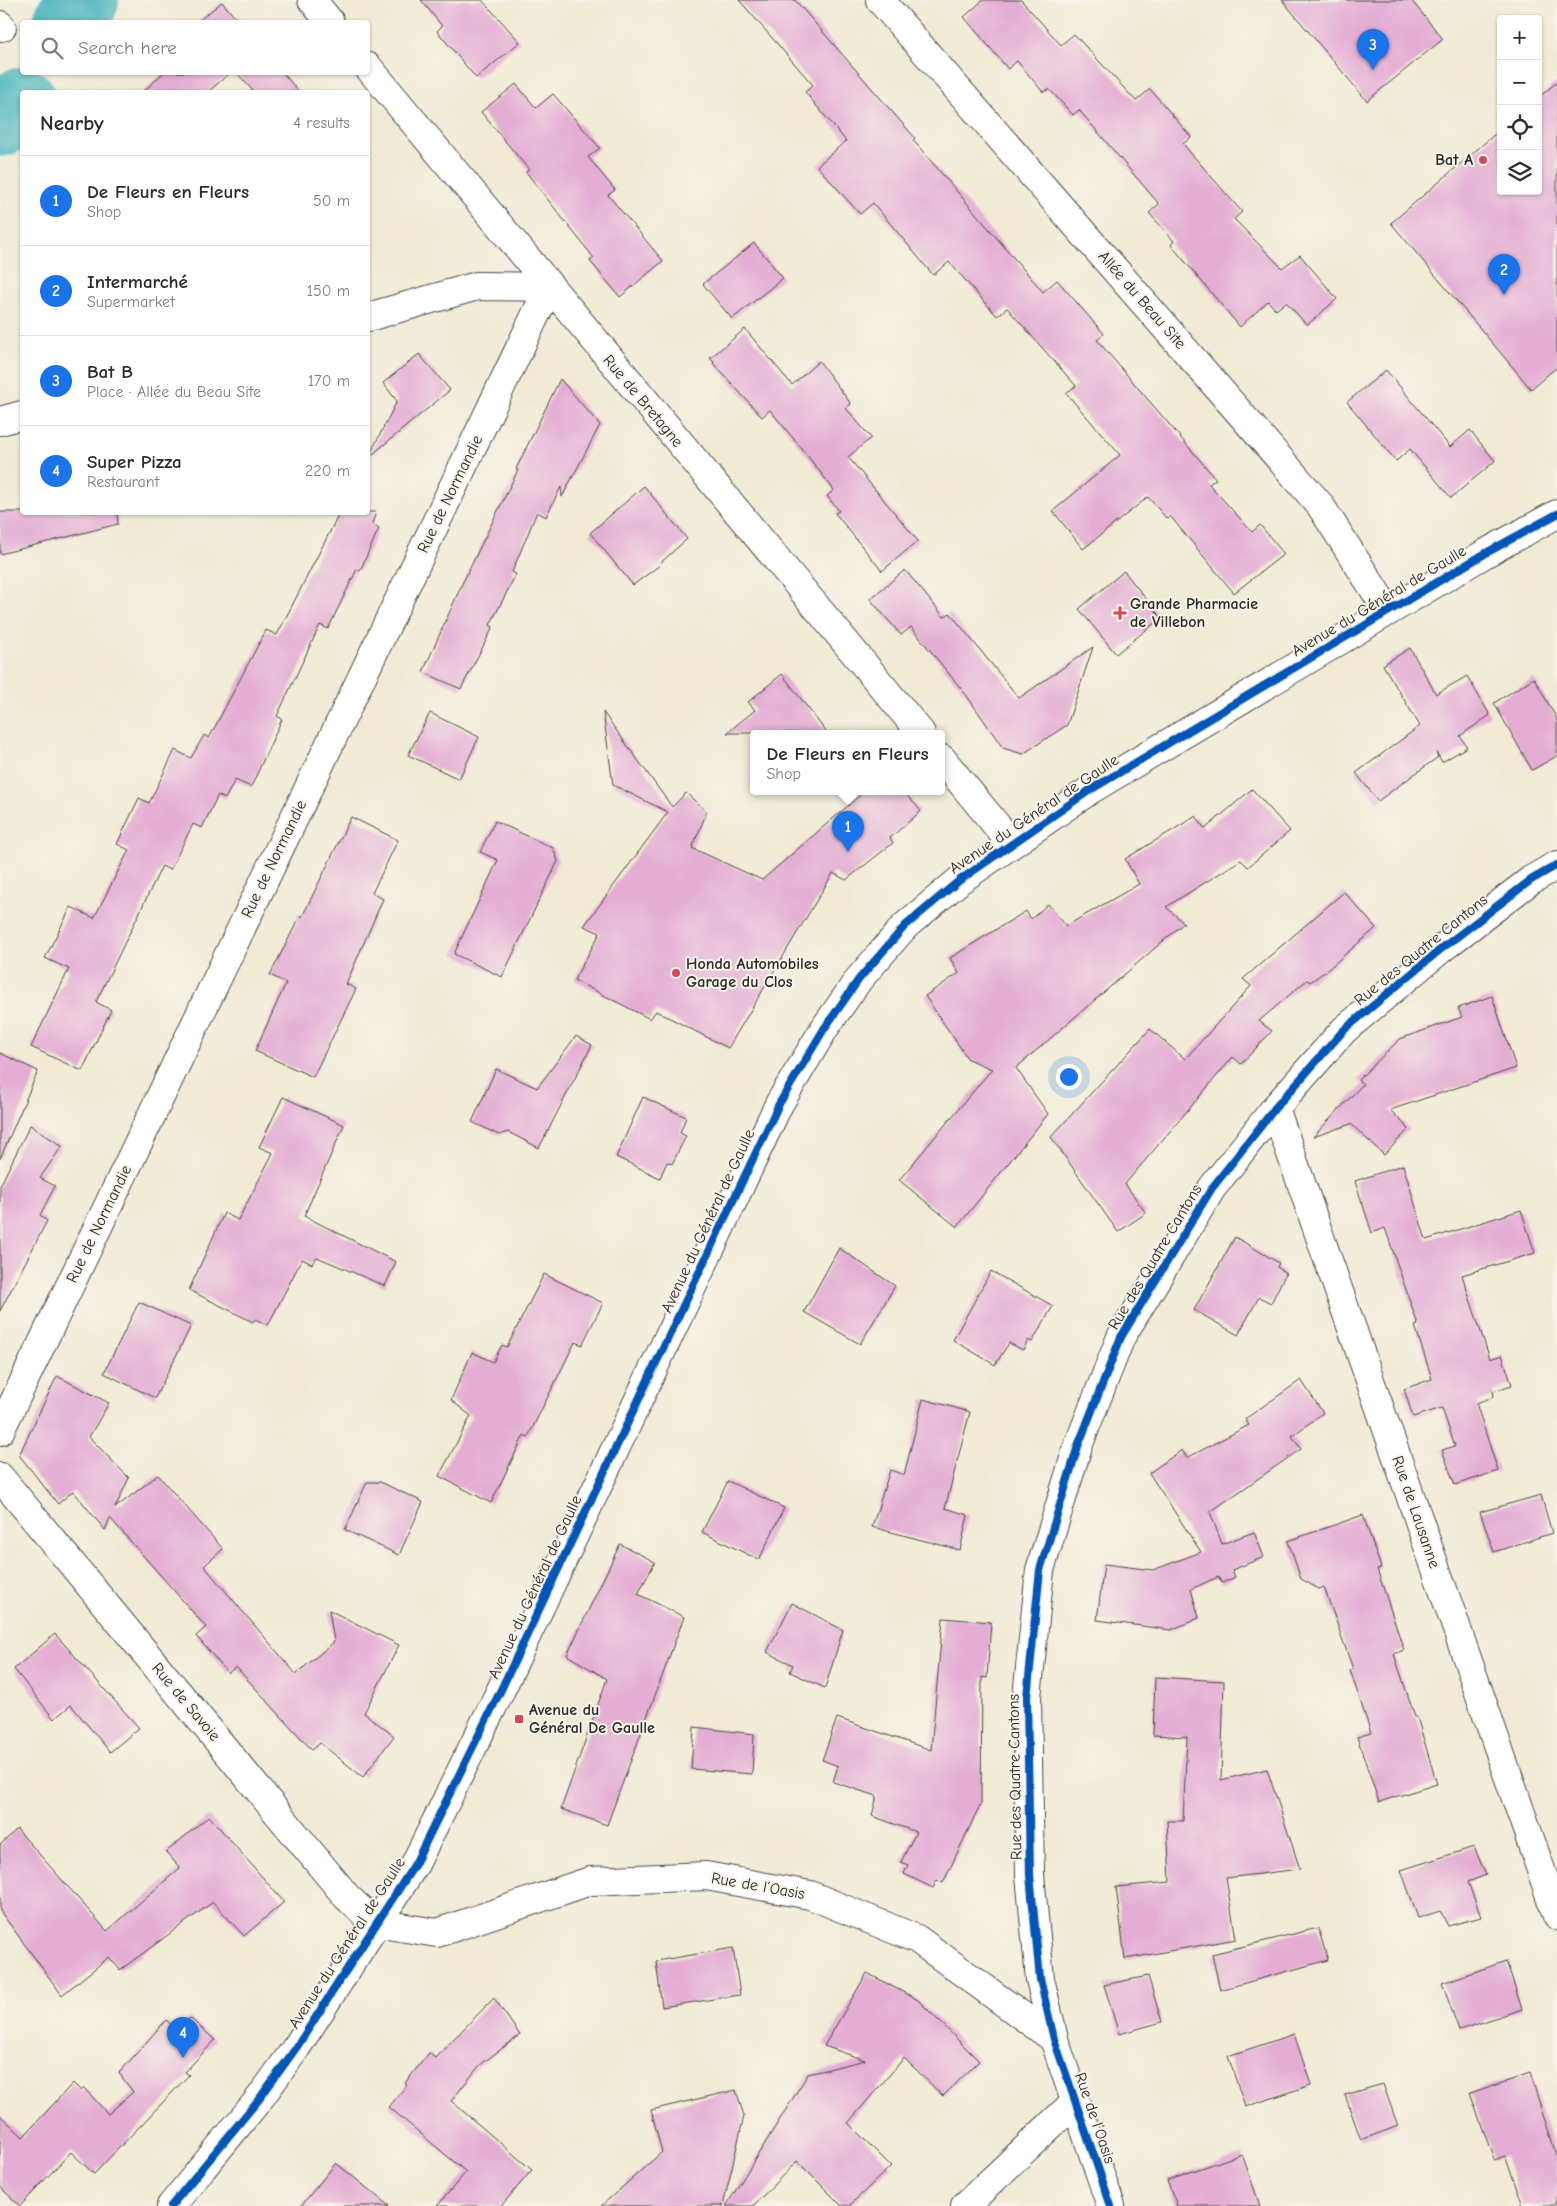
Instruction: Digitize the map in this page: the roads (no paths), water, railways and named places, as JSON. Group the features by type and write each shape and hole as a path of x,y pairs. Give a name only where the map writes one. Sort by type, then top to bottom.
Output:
{"street":[{"path":"312,0 328,20"},
{"name":"Allée du Beau Site","path":"880,0 1320,505 1388,611"},
{"name":"Rue de Bretagne","path":"370,70 918,730"},
{"path":"370,316 477,286 549,287"},
{"name":"Rue de Normandie","path":"0,1431 549,287"},
{"path":"0,422 20,416"},
{"name":"Avenue du Général de Gaulle","path":"172,2206 260,2098 296,2048 375,1923 415,1864 446,1805 784,1096 824,1029 854,986 905,926 960,880 1011,843 1090,790 1388,611 1557,514"},
{"path":"945,763 1011,843"},
{"name":"Rue des Quatre Cantons","path":"1054,2039 1040,1979 1030,1875 1027,1697 1040,1570 1078,1446 1121,1337 1212,1188 1275,1108 1344,1030 1441,949 1531,880 1557,865"},
{"name":"Rue de Lausanne","path":"1275,1108 1557,1916"},
{"name":"Rue de Savoie","path":"0,1477 348,1896 375,1923"},
{"name":"Rue de l’Oasis","path":"375,1923 437,1933 590,1881 706,1876 810,1895 917,1939 1054,2039 1111,2206"},
{"path":"965,2206 1075,2102"}],"waterway":[{"path":"71,20 82,0"},
{"path":"0,120 20,105"}],"place":[{"name":"Bat B","path":"1373,70"},
{"name":"Bat A","path":"1483,160"},
{"name":"Intermarché","path":"1504,295"},
{"name":"Grande Pharmacie de Villebon","path":"1120,613"},
{"name":"De Fleurs en Fleurs","path":"848,852"},
{"name":"Honda Automobiles Garage du Clos","path":"676,973"},
{"name":"Avenue du Général De Gaulle","path":"519,1719"},
{"name":"Super Pizza","path":"183,2058"}]}
